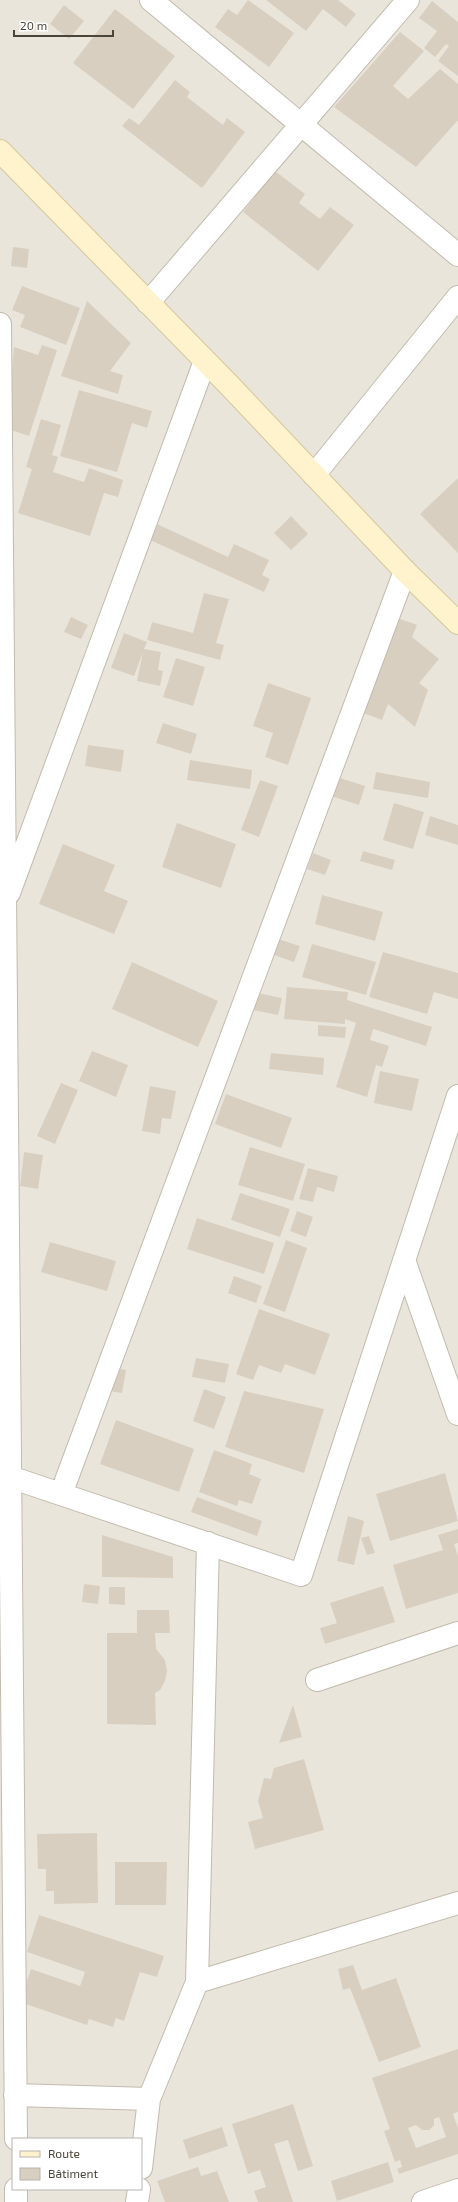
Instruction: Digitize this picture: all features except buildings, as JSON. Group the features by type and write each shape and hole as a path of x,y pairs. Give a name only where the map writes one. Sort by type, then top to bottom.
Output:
{"street":[{"path":"151,0 458,255"},
{"path":"148,303 408,0"},
{"path":"0,151 205,361 405,571 458,623"},
{"path":"314,475 458,297"},
{"path":"0,324 10,1477 6,1672 16,2138"},
{"path":"5,905 205,361"},
{"path":"61,1494 405,571"},
{"path":"10,1477 301,1575 458,1096"},
{"path":"404,1260 458,1414"},
{"path":"142,2159 149,2099 197,1982 208,1544"},
{"path":"318,1680 458,1633"},
{"path":"197,1982 458,1903"},
{"path":"15,2095 149,2099"},
{"path":"16,2190 16,2202"},
{"path":"137,2202 139,2190"},
{"path":"423,2202 458,2190"}],"shaded area":[{"path":"0,0 458,0 458,2202 0,2202"}]}
